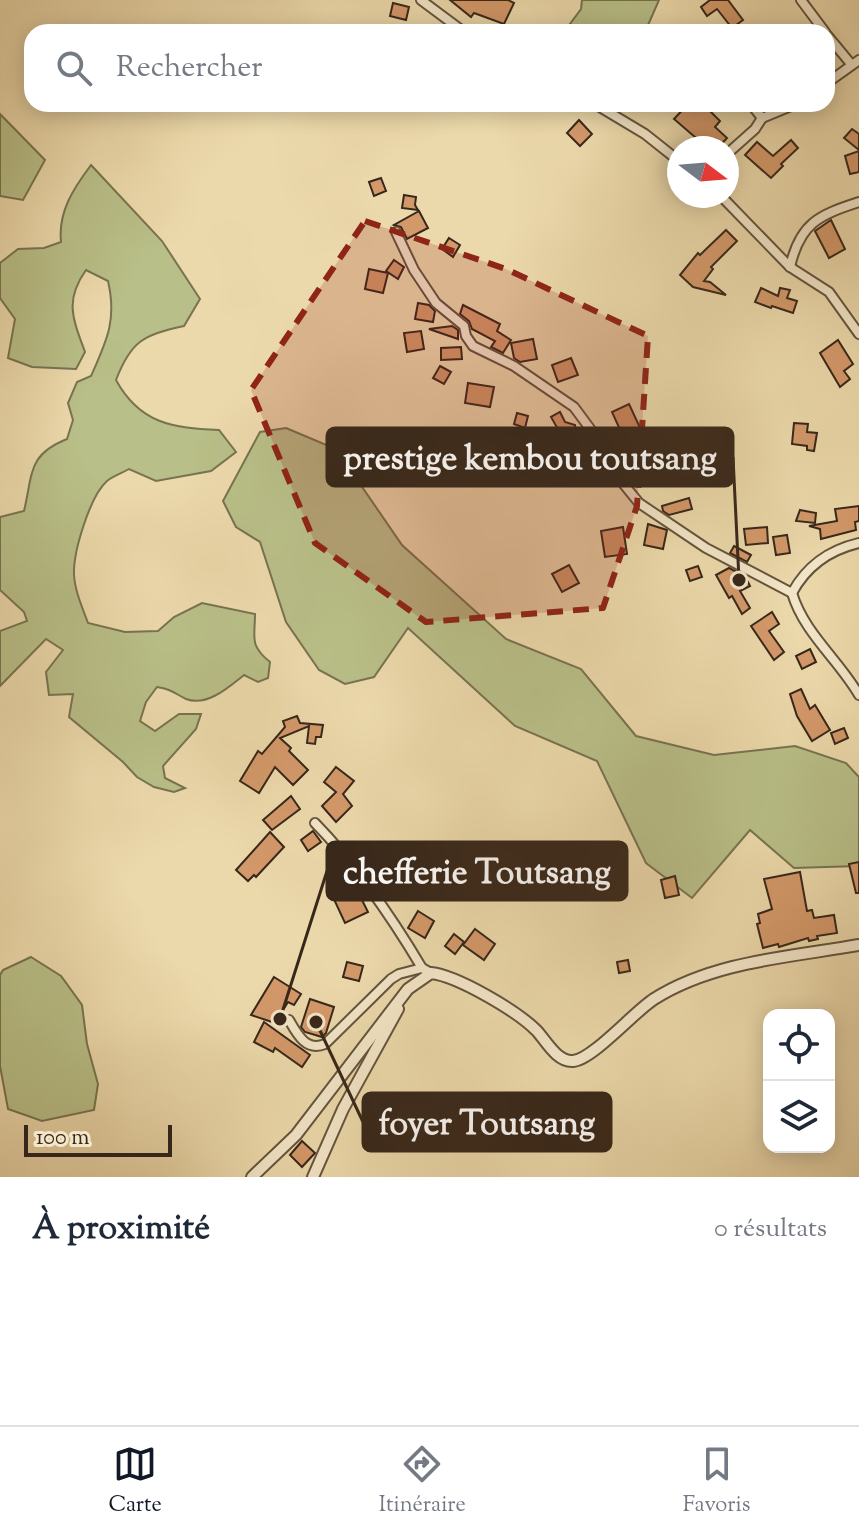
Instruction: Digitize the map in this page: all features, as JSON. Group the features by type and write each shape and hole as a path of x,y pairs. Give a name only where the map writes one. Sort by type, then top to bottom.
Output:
{"street":[{"path":"421,0 453,24"},
{"path":"801,0 819,24"},
{"path":"835,43 855,62 835,77"},
{"path":"608,112 667,151"},
{"path":"757,112 762,118"},
{"path":"739,143 762,118 777,112"},
{"path":"790,267 795,244 818,216 859,202"},
{"path":"733,208 790,267 822,285 859,334"},
{"path":"396,232 414,270 436,303 464,326 473,346 514,366 574,407 591,430 609,466 639,503 706,548 792,593 811,633 859,695"},
{"path":"792,593 803,573 819,561 859,543"},
{"path":"315,823 342,851 426,970"},
{"path":"289,1020 298,1036 308,1045 318,1047 325,1044 391,979 399,974 426,970 456,979 523,1019 560,1057 569,1062 591,1051 653,999 704,976 755,962 859,945"},
{"path":"252,1177 296,1135 426,970"},
{"path":"313,1177 343,1109 408,989"}],"highlighted area":[{"path":"365,221 506,269 648,336 637,506 603,608 426,622 315,543 251,390"}],"green space":[{"path":"582,0 659,0 648,24 570,24 581,9"},
{"path":"0,114 45,160 23,200 0,196"},
{"path":"91,165 162,241 200,299 184,326 148,337 133,348 116,380 125,395 147,415 187,428 219,430 236,452 211,471 156,481 129,469 107,481 89,511 76,553 74,575 81,605 88,623 125,632 158,631 174,617 202,603 255,614 256,646 270,662 268,678 258,682 244,675 217,694 202,700 186,699 157,687 146,702 140,721 155,731 179,714 201,714 196,729 163,766 165,778 185,788 174,792 154,787 137,777 69,717 73,694 49,695 46,672 63,650 46,639 0,686 0,631 27,621 24,612 0,590 0,517 24,511 38,459 54,445 67,439 73,420 68,403 77,382 91,376 106,340 111,319 111,295 108,281 86,270 73,301 74,320 85,352 76,369 32,367 8,358 15,319 0,298 0,263 18,249 44,248 61,242 64,211"},
{"path":"286,428 336,449 402,545 506,639 581,669 636,736 714,755 795,746 846,763 859,777 859,866 794,868 750,830 692,898 646,863 597,761 515,726 408,628 374,677 345,684 319,670 286,622 260,542 236,527 223,501 260,432"},
{"path":"31,957 61,976 82,1005 87,1044 98,1084 94,1110 42,1121 8,1109 0,1066 0,975 3,970"}],"building":[{"path":"450,0 508,0 514,3 504,24 474,13 471,17"},
{"path":"710,0 728,0 743,20 729,24 717,9 707,16 701,7"},
{"path":"393,3 409,7 406,20 390,16"},
{"path":"681,112 711,112 720,121 715,127 725,136 694,136 674,119"},
{"path":"579,120 592,134 580,146 567,133"},
{"path":"852,129 859,134 859,150 844,138"},
{"path":"791,140 798,148 771,178 745,155 757,142 773,156"},
{"path":"859,151 859,172 850,174 845,156"},
{"path":"381,178 386,191 374,196 369,182"},
{"path":"404,195 416,197 418,210 402,208"},
{"path":"419,211 428,228 407,239 401,227 394,225"},
{"path":"831,220 845,249 829,258 815,231"},
{"path":"726,230 737,241 711,267 713,269 704,281 726,295 693,287 680,275 698,253 700,255"},
{"path":"449,238 460,245 453,257 442,249"},
{"path":"394,260 404,267 398,279 386,271"},
{"path":"369,269 388,273 383,293 365,289"},
{"path":"761,288 778,296 780,288 790,290 787,298 797,301 793,313 755,302"},
{"path":"418,303 429,305 435,311 433,322 415,319"},
{"path":"463,305 500,324 497,331 511,340 503,353 491,347 495,341 472,329 469,321 460,314"},
{"path":"452,326 458,330 458,339 429,329"},
{"path":"421,331 424,349 407,352 404,333"},
{"path":"533,339 537,359 520,362 514,358 511,343"},
{"path":"838,340 853,364 844,371 850,379 840,387 820,353"},
{"path":"461,347 462,359 441,360 441,348"},
{"path":"571,358 578,375 558,382 552,365"},
{"path":"440,366 451,372 444,384 433,378"},
{"path":"468,383 494,387 490,407 465,403"},
{"path":"629,404 642,432 614,451 609,441 622,434 612,412"},
{"path":"560,412 565,422 575,425 577,439 565,440 560,457 523,446 529,429 564,440 551,417"},
{"path":"517,413 528,416 525,428 514,424"},
{"path":"794,423 808,424 807,432 817,433 814,451 807,450 807,446 792,444"},
{"path":"689,498 692,509 669,515 663,511 662,506"},
{"path":"859,506 856,530 821,539 820,529 809,526 837,521 835,509"},
{"path":"800,510 816,513 815,523 796,521"},
{"path":"648,524 667,530 663,549 644,545"},
{"path":"623,527 627,554 605,557 601,531"},
{"path":"767,527 768,543 746,545 744,529"},
{"path":"787,535 790,553 776,555 773,537"},
{"path":"734,546 751,555 747,562 730,553"},
{"path":"569,565 579,583 562,592 552,574"},
{"path":"698,566 702,577 690,581 686,570"},
{"path":"729,568 745,576 750,586 740,591 750,608 742,614 716,575"},
{"path":"772,612 779,624 769,631 784,652 774,660 751,626"},
{"path":"810,649 816,662 802,669 796,656"},
{"path":"801,689 810,709 815,705 830,730 812,741 797,716 790,694"},
{"path":"297,716 300,723 323,725 321,737 316,737 315,744 307,743 309,726 280,738 308,770 293,785 275,767 259,793 240,781 258,751 262,754 285,727 283,721"},
{"path":"844,728 848,738 835,744 831,733"},
{"path":"336,767 354,781 343,794 352,806 336,822 322,806 336,792 324,782"},
{"path":"291,796 300,809 272,830 263,820"},
{"path":"313,831 321,842 308,851 301,840"},
{"path":"270,832 284,847 256,877 254,875 248,881 236,870"},
{"path":"859,862 859,893 856,893 849,864"},
{"path":"800,872 807,911 812,910 814,918 834,915 837,933 763,948 757,924 760,923 758,914 772,909 764,879"},
{"path":"675,876 679,895 665,898 661,880"},
{"path":"354,884 368,912 345,923 332,895"},
{"path":"418,911 434,921 425,938 408,928"},
{"path":"475,929 495,944 484,960 463,945"},
{"path":"454,934 464,942 455,954 445,946"},
{"path":"628,960 630,971 619,973 617,962"},
{"path":"347,962 363,966 359,981 343,977"},
{"path":"274,977 301,994 294,1005 288,1002 275,1023 251,1015"},
{"path":"310,999 334,1007 322,1037 305,1032 301,1027"},
{"path":"264,1022 310,1055 302,1067 275,1048 273,1052 254,1042"},
{"path":"302,1141 315,1153 302,1167 290,1155"}],"place":[{"name":"prestige kembou toutsang","path":"739,580"},
{"name":"chefferie Toutsang","path":"280,1019"},
{"name":"foyer Toutsang","path":"316,1022"}]}
